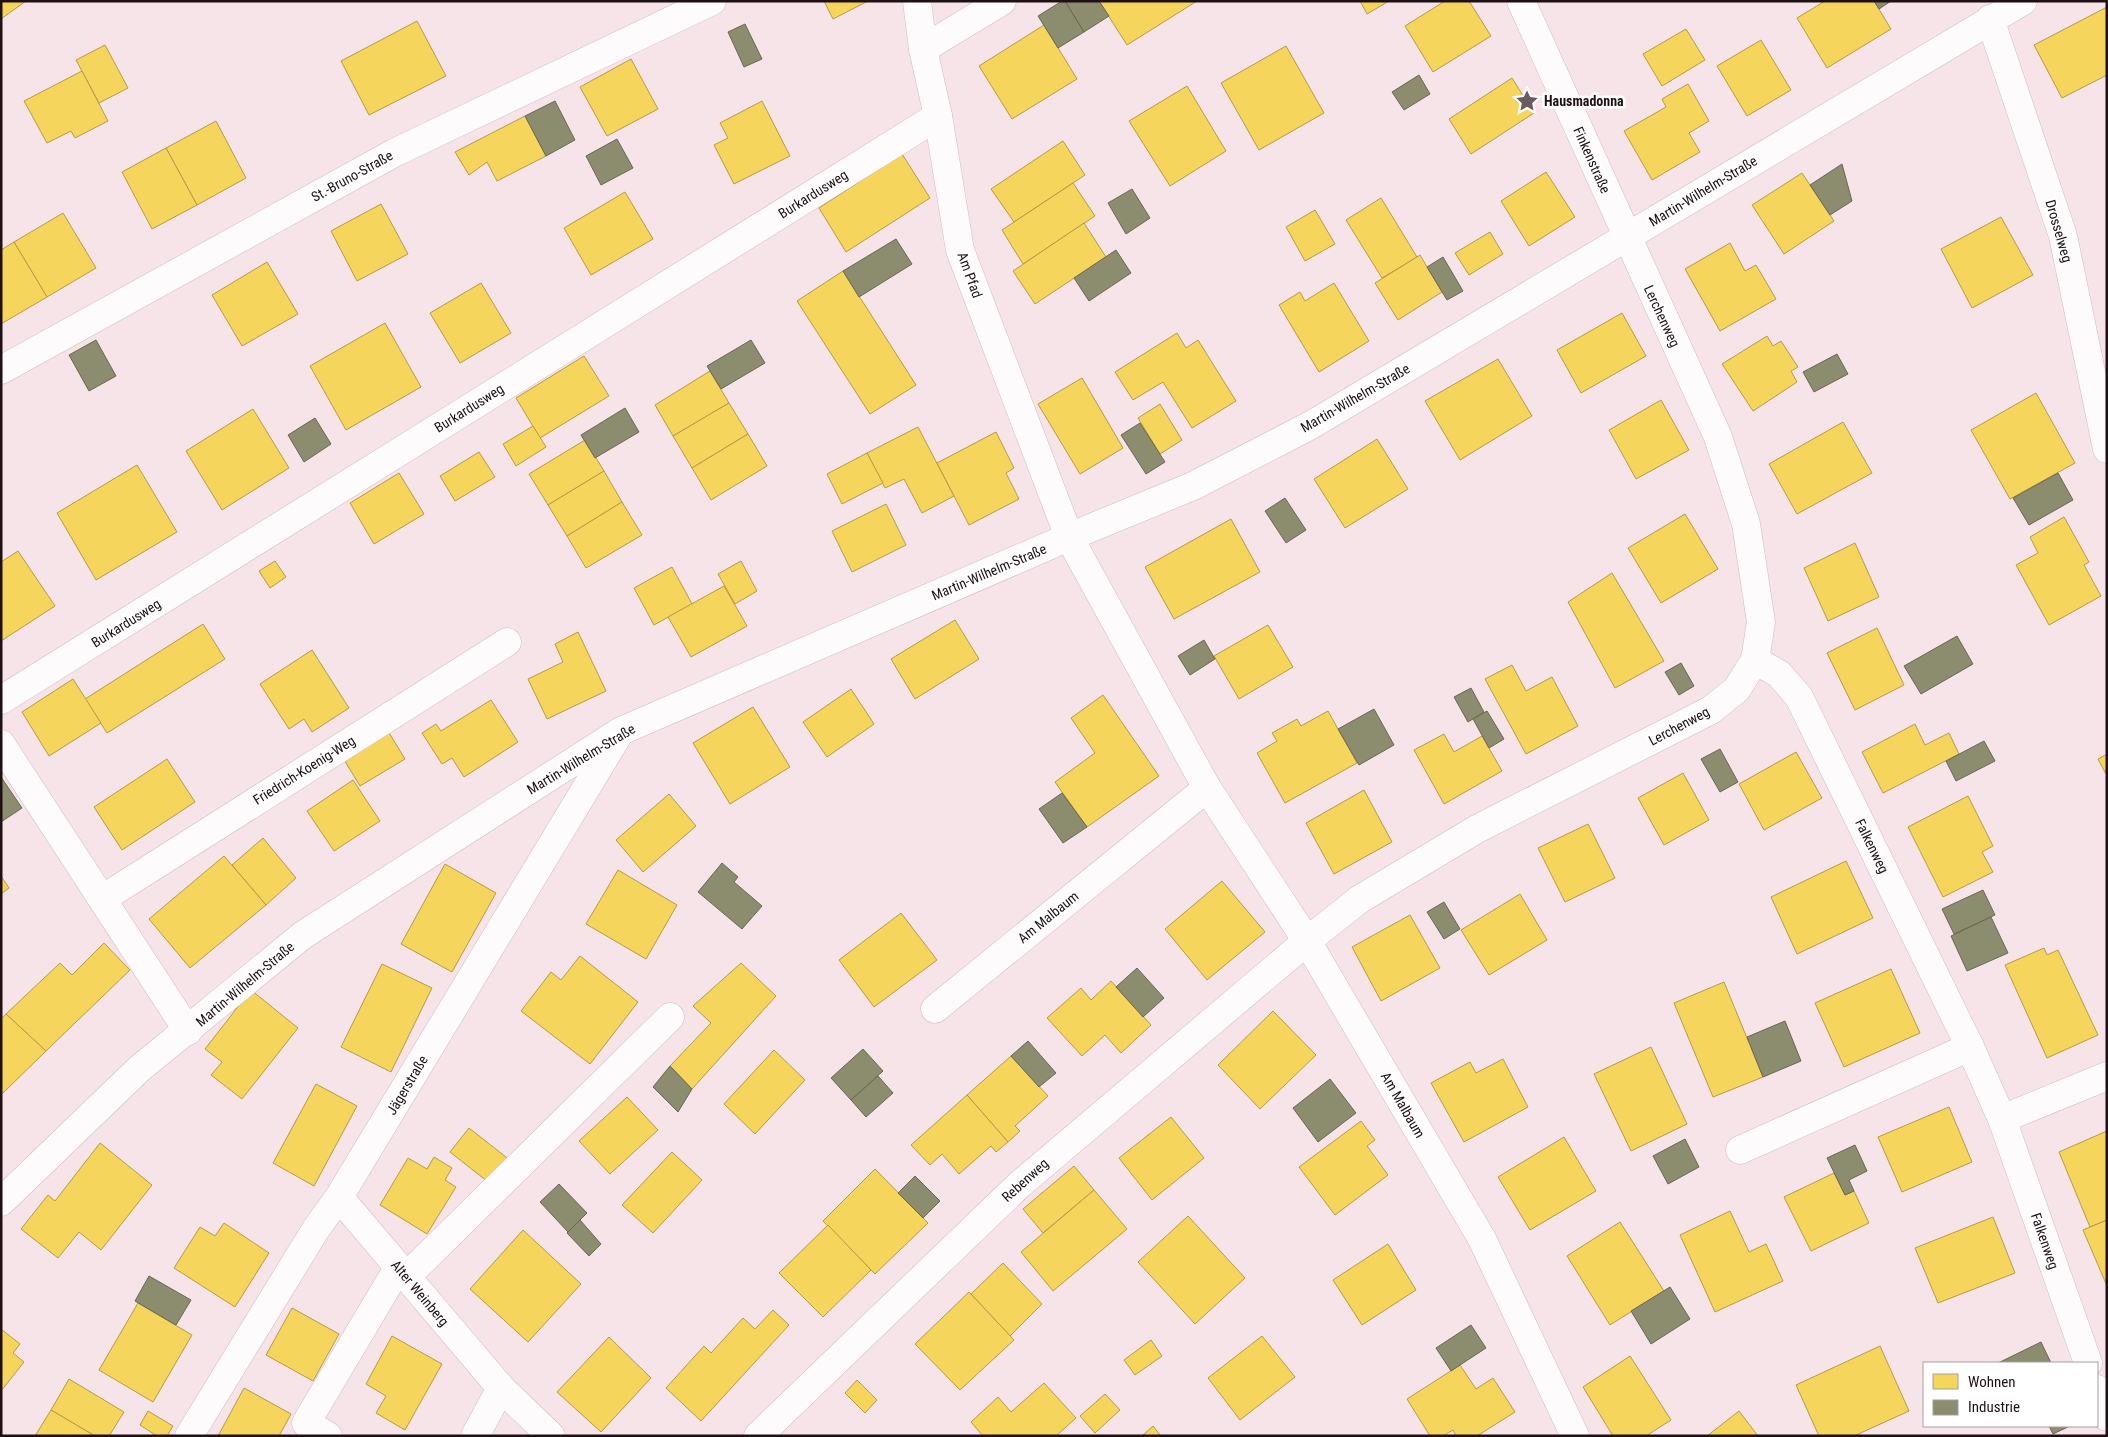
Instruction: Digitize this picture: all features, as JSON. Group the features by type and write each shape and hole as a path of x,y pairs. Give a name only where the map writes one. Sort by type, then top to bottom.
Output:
{"street":[{"name":"St.-Bruno-Straße","path":"1,370 394,153 712,1"},
{"name":"Am Pfad","path":"917,1 923,49 938,116 960,250 1069,537"},
{"path":"923,49 1002,1"},
{"name":"Finkenstraße","path":"1521,1 1626,237"},
{"name":"Martin-Wilhelm-Straße","path":"1,1202 139,1069 188,1031 303,935 621,732 1069,537 1193,486 1311,425 2023,1"},
{"name":"Drosselweg","path":"1990,19 2063,236 2107,449"},
{"name":"Burkardusweg","path":"1,700 938,116"},
{"name":"Lerchenweg","path":"1307,941 1360,900 1478,829 1711,710 1737,689 1755,660 1761,622 1746,524 1718,437 1626,237"},
{"name":"Am Malbaum","path":"1069,537 1207,788 1307,941 1482,1239 1575,1436"},
{"name":"Friedrich-Koenig-Weg","path":"102,899 507,642"},
{"name":"Falkenweg","path":"1755,660 1779,674 1799,697 1970,1047 2002,1119 2088,1362"},
{"name":"Jägerstraße","path":"189,1436 316,1229 339,1197 621,732"},
{"path":"1,744 188,1031"},
{"name":"Am Malbaum","path":"935,1009 1207,788"},
{"name":"Rebenweg","path":"758,1436 1019,1185 1307,941"},
{"path":"328,1436 306,1423 402,1272 670,1017"},
{"path":"1740,1150 1970,1047"},
{"path":"2002,1119 2107,1076"},
{"name":"Alter Weinberg","path":"339,1197 501,1388 551,1436"},
{"path":"475,1436 501,1388"},
{"path":"2098,1392 2107,1417"}],"building: Wohnen":[{"path":"1,1 26,1 1,19"},
{"path":"824,1 868,1 833,19"},
{"path":"1099,1 1197,1 1127,45"},
{"path":"1360,1 1389,1 1367,14"},
{"path":"1445,1 1469,1 1491,36 1433,72 1405,26"},
{"path":"1825,1 1874,1 1891,29 1827,68 1797,18"},
{"path":"2107,7 2107,75 2062,98 2034,45"},
{"path":"417,21 446,76 369,115 341,61"},
{"path":"1044,25 1077,79 1012,119 979,66"},
{"path":"1686,29 1705,60 1662,86 1643,54"},
{"path":"1761,40 1791,90 1747,116 1717,66"},
{"path":"105,45 128,88 99,103 76,60"},
{"path":"1286,46 1324,113 1259,150 1221,83"},
{"path":"631,59 658,109 607,136 580,87"},
{"path":"82,71 108,121 75,138 71,131 47,143 24,101"},
{"path":"1512,78 1534,113 1471,154 1449,119"},
{"path":"1688,84 1709,121 1689,133 1700,152 1652,180 1624,131 1666,107 1662,99"},
{"path":"1187,86 1226,151 1170,186 1129,121"},
{"path":"762,101 790,156 734,184 714,145 728,138 720,123"},
{"path":"525,116 546,156 497,181 487,162 469,175 455,152"},
{"path":"216,121 246,178 197,205 166,148"},
{"path":"1063,141 1085,175 1014,222 991,189"},
{"path":"166,148 197,205 152,229 122,172"},
{"path":"902,154 930,198 846,252 819,208"},
{"path":"1546,172 1575,217 1529,246 1501,201"},
{"path":"1802,173 1834,221 1784,254 1752,205"},
{"path":"1073,183 1095,216 1023,264 1002,230"},
{"path":"625,192 653,239 591,275 564,228"},
{"path":"1381,198 1417,257 1382,278 1346,220"},
{"path":"381,204 408,254 357,281 331,231"},
{"path":"1315,210 1335,244 1305,261 1286,227"},
{"path":"63,213 96,268 47,297 14,242"},
{"path":"2001,217 2033,275 1972,308 1941,249"},
{"path":"1084,223 1106,257 1035,304 1013,271"},
{"path":"1490,232 1503,254 1469,275 1455,253"},
{"path":"14,242 47,297 1,324 1,250"},
{"path":"1730,243 1745,271 1756,265 1776,299 1720,331 1685,269"},
{"path":"1420,255 1442,292 1398,320 1375,283"},
{"path":"267,262 298,314 242,346 212,295"},
{"path":"843,271 916,385 870,414 797,301"},
{"path":"481,283 511,333 460,363 430,313"},
{"path":"1334,283 1369,341 1319,372 1279,305 1300,292 1305,301"},
{"path":"1622,313 1646,356 1581,393 1557,350"},
{"path":"385,323 421,387 346,430 310,366"},
{"path":"1177,333 1186,348 1198,340 1236,401 1192,428 1163,382 1133,400 1115,372"},
{"path":"1767,336 1773,346 1781,341 1798,367 1791,371 1797,382 1753,411 1722,364"},
{"path":"584,356 609,396 540,438 516,398"},
{"path":"1498,359 1532,416 1460,460 1425,401"},
{"path":"710,371 729,403 673,436 655,405"},
{"path":"1082,378 1123,448 1080,474 1038,404"},
{"path":"2036,393 2075,463 2010,499 1971,430"},
{"path":"1661,400 1689,450 1636,479 1609,430"},
{"path":"729,403 748,434 692,468 673,436"},
{"path":"1160,404 1182,440 1160,454 1138,418"},
{"path":"253,409 289,468 222,510 186,451"},
{"path":"1843,422 1872,473 1797,514 1769,464"},
{"path":"533,426 546,447 516,466 503,444"},
{"path":"918,427 954,496 922,513 904,479 885,488 867,453"},
{"path":"996,432 1014,468 1006,473 1019,499 969,525 937,463"},
{"path":"748,434 767,466 711,500 692,468"},
{"path":"1377,439 1408,489 1345,528 1314,479"},
{"path":"585,440 604,471 548,505 529,474"},
{"path":"479,452 495,477 455,501 440,476"},
{"path":"867,453 883,483 842,504 827,474"},
{"path":"137,465 177,532 96,580 57,513"},
{"path":"604,471 622,502 567,536 548,505"},
{"path":"399,473 424,514 374,544 350,503"},
{"path":"622,502 642,535 586,568 567,536"},
{"path":"886,504 906,545 852,572 832,531"},
{"path":"1685,514 1718,569 1661,603 1628,548"},
{"path":"2064,517 2089,562 2084,565 2101,596 2049,625 2016,565 2038,553 2030,537"},
{"path":"1231,519 1260,572 1174,619 1145,567"},
{"path":"1855,543 1879,597 1828,621 1804,568"},
{"path":"18,551 55,606 1,641 1,562"},
{"path":"275,561 286,577 270,588 259,571"},
{"path":"741,561 757,591 735,604 718,574"},
{"path":"672,567 692,604 654,625 634,588"},
{"path":"1612,573 1664,661 1615,688 1568,602"},
{"path":"724,586 747,626 691,657 668,617"},
{"path":"955,620 979,659 915,699 891,659"},
{"path":"203,624 225,659 107,733 85,699"},
{"path":"1268,625 1293,667 1239,699 1214,656"},
{"path":"1877,628 1904,685 1855,710 1827,653"},
{"path":"578,632 606,691 547,719 528,679 563,662 555,644"},
{"path":"312,650 349,708 312,732 304,719 289,729 260,684"},
{"path":"1512,665 1526,691 1552,677 1578,726 1526,754 1485,679"},
{"path":"73,679 101,723 49,756 22,712"},
{"path":"851,689 874,724 827,757 803,722"},
{"path":"1103,695 1159,776 1087,827 1055,782 1095,753 1071,718"},
{"path":"491,700 518,742 464,777 452,758 442,764 422,733 436,724 441,731"},
{"path":"753,707 790,767 730,804 693,743"},
{"path":"1328,711 1357,763 1285,803 1257,753 1277,741 1272,733 1297,719 1301,726"},
{"path":"1915,724 1925,745 1949,733 1959,754 1883,793 1862,752"},
{"path":"388,731 405,759 360,786 343,758"},
{"path":"1444,734 1454,752 1482,736 1502,771 1444,804 1414,750"},
{"path":"1796,752 1822,798 1764,830 1739,784"},
{"path":"2107,754 2107,776 2098,759"},
{"path":"167,759 195,802 122,850 94,807"},
{"path":"1683,773 1709,820 1664,845 1638,798"},
{"path":"353,780 380,821 334,851 307,811"},
{"path":"1364,790 1392,842 1334,874 1306,823"},
{"path":"669,794 696,826 643,872 616,840"},
{"path":"1968,796 1993,846 1982,852 1993,872 1943,897 1908,827"},
{"path":"1588,824 1615,878 1565,902 1538,848"},
{"path":"263,838 296,878 266,905 232,865"},
{"path":"224,856 266,905 190,968 149,919"},
{"path":"1846,861 1873,918 1797,954 1771,897"},
{"path":"445,864 496,893 452,972 401,944"},
{"path":"618,870 677,905 646,959 586,924"},
{"path":"1,876 9,888 1,894"},
{"path":"1222,881 1265,932 1207,980 1165,929"},
{"path":"1520,894 1547,940 1489,975 1461,930"},
{"path":"901,913 937,960 874,1007 839,960"},
{"path":"1410,915 1440,968 1381,1001 1352,947"},
{"path":"104,943 130,970 46,1051 6,1014 60,963 72,975"},
{"path":"2044,948 2047,955 2058,950 2098,1035 2047,1058 2005,965"},
{"path":"580,956 638,1002 590,1064 521,1011 551,972 561,980"},
{"path":"741,963 776,996 692,1089 670,1066 711,1023 693,1006"},
{"path":"382,964 432,988 391,1072 341,1047"},
{"path":"1891,969 1920,1033 1844,1067 1815,1003"},
{"path":"1111,981 1151,1025 1121,1053 1105,1035 1082,1056 1047,1018 1081,988 1091,1000"},
{"path":"1724,982 1763,1077 1713,1097 1674,1003"},
{"path":"251,990 298,1028 242,1099 211,1075 222,1062 205,1049"},
{"path":"1273,1011 1316,1055 1260,1109 1218,1065"},
{"path":"6,1014 46,1051 1,1095 1,1019"},
{"path":"1651,1047 1687,1124 1631,1151 1594,1074"},
{"path":"774,1050 805,1080 755,1134 724,1104"},
{"path":"1011,1056 1048,1096 1015,1126 1020,1131 1008,1142 967,1095"},
{"path":"1503,1059 1528,1107 1464,1142 1431,1083 1470,1062 1476,1073"},
{"path":"316,1084 357,1106 314,1186 273,1163"},
{"path":"967,1095 1008,1142 996,1152 991,1146 959,1174 942,1154 930,1165 911,1145"},
{"path":"627,1097 658,1130 610,1174 579,1141"},
{"path":"1949,1107 1972,1162 1902,1192 1878,1137"},
{"path":"1171,1117 1204,1158 1152,1200 1119,1158"},
{"path":"1361,1121 1375,1140 1367,1146 1388,1175 1335,1215 1299,1167"},
{"path":"469,1128 511,1161 492,1185 450,1152"},
{"path":"2107,1131 2107,1220 2090,1227 2059,1152"},
{"path":"1564,1137 1596,1191 1530,1230 1498,1177"},
{"path":"100,1143 152,1185 101,1250 79,1232 58,1258 21,1229 48,1195 55,1201"},
{"path":"672,1152 702,1180 653,1233 622,1205"},
{"path":"434,1157 452,1168 445,1180 456,1187 427,1234 380,1205 408,1158 427,1169"},
{"path":"1074,1166 1094,1190 1043,1233 1023,1209"},
{"path":"875,1169 928,1223 875,1274 823,1221"},
{"path":"1834,1173 1845,1195 1854,1191 1869,1223 1811,1251 1784,1197"},
{"path":"1094,1190 1127,1229 1053,1291 1021,1252"},
{"path":"1730,1211 1749,1252 1766,1244 1783,1281 1715,1312 1680,1235"},
{"path":"1188,1216 1245,1278 1195,1324 1138,1262"},
{"path":"1993,1217 2015,1273 1938,1303 1915,1248"},
{"path":"2107,1220 2107,1286 2083,1230"},
{"path":"1620,1222 1664,1291 1610,1325 1567,1256"},
{"path":"224,1223 269,1253 235,1307 174,1268 200,1227 215,1236"},
{"path":"828,1225 871,1270 823,1317 779,1273"},
{"path":"523,1230 581,1284 528,1342 470,1289"},
{"path":"1388,1244 1416,1290 1362,1325 1333,1280"},
{"path":"1003,1263 1042,1304 1010,1336 971,1294"},
{"path":"969,1292 1014,1340 960,1390 915,1344"},
{"path":"138,1303 192,1335 153,1402 99,1370"},
{"path":"292,1308 339,1334 313,1381 266,1355"},
{"path":"773,1310 789,1325 701,1421 666,1388 704,1346 711,1353 743,1318 755,1329"},
{"path":"1,1329 20,1344 13,1353 24,1362 1,1391"},
{"path":"392,1336 442,1364 405,1430 376,1413 386,1396 366,1384"},
{"path":"1262,1336 1295,1377 1240,1420 1208,1378"},
{"path":"609,1337 651,1378 601,1432 557,1392"},
{"path":"1151,1340 1162,1356 1135,1375 1124,1360"},
{"path":"1880,1346 1909,1411 1854,1436 1819,1436 1796,1385"},
{"path":"1630,1356 1671,1420 1646,1436 1613,1436 1583,1387"},
{"path":"1460,1365 1476,1389 1493,1378 1515,1412 1477,1436 1456,1436 1453,1430 1443,1436 1430,1436 1407,1399"},
{"path":"69,1379 124,1412 109,1436 95,1436 51,1410"},
{"path":"857,1380 877,1400 865,1413 845,1393"},
{"path":"1044,1383 1076,1418 1056,1436 983,1436 971,1422 998,1397 1011,1412"},
{"path":"244,1388 291,1414 279,1436 218,1436"},
{"path":"1105,1394 1120,1410 1095,1433 1080,1416"},
{"path":"51,1410 95,1436 35,1436"},
{"path":"148,1411 173,1426 167,1436 157,1436 140,1425"},
{"path":"1739,1411 1758,1436 1707,1436"},
{"path":"1153,1426 1161,1436 1142,1436"}],"building: Industrie":[{"path":"1065,1 1084,32 1058,48 1038,16"},
{"path":"1065,1 1099,1 1109,16 1084,32"},
{"path":"1874,1 1891,1 1879,9"},
{"path":"745,24 762,59 744,67 728,32"},
{"path":"1419,75 1430,94 1404,110 1392,92"},
{"path":"555,101 575,140 546,156 525,116"},
{"path":"617,139 633,168 601,185 586,156"},
{"path":"1842,164 1852,201 1830,215 1810,185"},
{"path":"1132,189 1150,218 1126,234 1108,203"},
{"path":"896,239 912,264 859,297 843,271"},
{"path":"1116,250 1131,273 1089,301 1074,278"},
{"path":"1443,257 1463,291 1447,300 1427,267"},
{"path":"96,340 116,376 89,391 69,355"},
{"path":"751,340 765,363 721,389 707,366"},
{"path":"1837,354 1848,374 1814,392 1803,372"},
{"path":"625,408 639,432 595,458 581,435"},
{"path":"315,418 331,444 304,462 288,435"},
{"path":"1140,423 1165,462 1146,474 1121,435"},
{"path":"2058,473 2073,500 2029,525 2013,498"},
{"path":"1285,498 1306,530 1286,543 1265,511"},
{"path":"1957,636 1973,664 1921,694 1904,666"},
{"path":"1204,640 1215,659 1190,675 1178,656"},
{"path":"1681,663 1694,686 1679,695 1665,672"},
{"path":"1471,688 1484,712 1468,722 1454,697"},
{"path":"1374,709 1394,745 1359,765 1338,729"},
{"path":"1487,711 1504,739 1489,748 1473,719"},
{"path":"1984,741 1995,761 1956,781 1946,761"},
{"path":"1720,749 1738,782 1720,792 1701,759"},
{"path":"1,777 22,808 1,822"},
{"path":"1062,793 1087,827 1063,843 1039,809"},
{"path":"722,863 738,877 734,882 762,906 742,929 698,892"},
{"path":"1983,890 1995,915 1954,934 1942,909"},
{"path":"1444,902 1460,929 1444,939 1427,912"},
{"path":"1991,917 2008,953 1967,971 1951,936"},
{"path":"1137,968 1164,998 1143,1017 1116,987"},
{"path":"1785,1021 1801,1061 1763,1077 1747,1037"},
{"path":"1028,1041 1056,1073 1039,1087 1011,1056"},
{"path":"863,1049 883,1071 851,1100 831,1078"},
{"path":"670,1066 692,1089 678,1112 653,1087"},
{"path":"878,1076 893,1093 866,1117 851,1100"},
{"path":"1330,1079 1356,1113 1318,1142 1293,1108"},
{"path":"1685,1139 1699,1167 1668,1184 1653,1156"},
{"path":"1855,1145 1867,1171 1849,1180 1854,1191 1845,1195 1827,1158"},
{"path":"915,1176 940,1201 923,1218 898,1193"},
{"path":"559,1184 587,1213 568,1232 540,1202"},
{"path":"580,1220 601,1244 589,1256 567,1233"},
{"path":"149,1276 191,1300 176,1325 135,1301"},
{"path":"1670,1287 1690,1319 1651,1344 1631,1311"},
{"path":"1471,1325 1486,1348 1451,1371 1436,1348"},
{"path":"2041,1342 2051,1362 2000,1362"},
{"path":"2050,1427 2068,1427 2053,1434"}],"place":[{"name":"Hausmadonna","path":"1527,101"}]}
